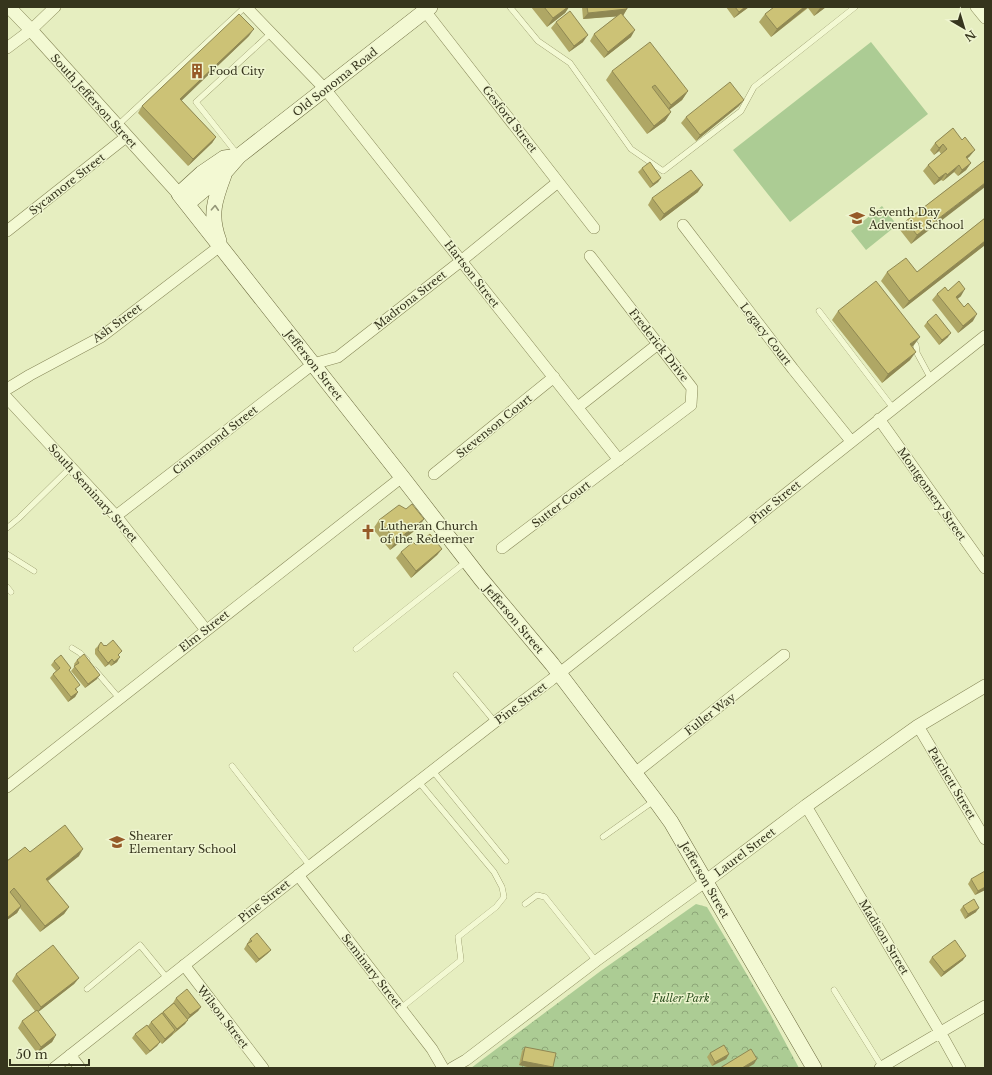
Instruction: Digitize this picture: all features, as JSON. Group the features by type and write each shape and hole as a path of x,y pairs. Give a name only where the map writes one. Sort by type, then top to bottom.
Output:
{"main road":[{"name":"Old Sonoma Road","path":"183,199 225,172 239,156 427,9"},
{"name":"Old Sonoma Road","path":"183,199 202,174 224,158 239,156"},
{"path":"220,246 215,226 214,208 215,198 225,172"},
{"name":"Jefferson Street","path":"183,199 467,561 558,674 655,800 670,822 747,951 814,1068"}],"street":[{"name":"South Jefferson Street","path":"9,7 183,199"},
{"path":"7,48 31,30 55,7"},
{"name":"Hartson Street","path":"245,7 325,89 619,460"},
{"path":"976,7 985,18"},
{"name":"Gesford Street","path":"427,9 594,228"},
{"name":"Sycamore Street","path":"7,232 126,137"},
{"name":"Madrona Street","path":"313,364 338,357 461,261 558,182"},
{"name":"Legacy Court","path":"682,226 851,441"},
{"name":"Ash Street","path":"7,389 101,337 220,246"},
{"name":"Frederick Drive","path":"590,256 692,388 691,404 619,460"},
{"name":"Pine Street","path":"54,1068 432,770 558,674 985,336"},
{"path":"578,407 658,344"},
{"name":"Cinnamond Street","path":"116,516 313,364"},
{"name":"Stevenson Court","path":"434,474 554,377"},
{"name":"South Seminary Street","path":"7,398 116,516 206,630"},
{"name":"Montgomery Street","path":"879,419 985,568"},
{"name":"Sutter Court","path":"502,548 619,460"},
{"name":"Elm Street","path":"7,787 402,477"},
{"name":"Fuller Way","path":"635,773 784,654"},
{"name":"Laurel Street","path":"452,1068 466,1060 596,961 806,806 918,726 985,686"},
{"name":"Patchett Street","path":"918,726 985,839"},
{"name":"Madison Street","path":"806,806 960,1068"},
{"name":"Seminary Street","path":"298,875 432,1049 443,1068"},
{"name":"Wilson Street","path":"184,965 263,1068"},
{"path":"881,1067 985,1006"},
{"path":"70,1055 80,1068"}],"lane":[{"path":"117,126 245,7"},
{"path":"510,7 538,41 570,63 631,149 663,171 741,111 754,87 855,7"},
{"path":"239,156 196,102 270,33"},
{"path":"819,311 893,408"},
{"path":"909,335 914,340 917,353 931,379"},
{"path":"7,528 71,467"},
{"path":"7,554 34,572"},
{"path":"356,649 467,561"},
{"path":"7,587 11,592"},
{"path":"72,648 80,653 119,698"},
{"path":"456,675 496,722"},
{"path":"232,766 310,866"},
{"path":"432,770 506,861"},
{"path":"401,1008 461,960 458,938 496,907 504,897 502,887 494,872 418,781"},
{"path":"603,838 655,800"},
{"path":"525,904 537,895 545,897 596,961"},
{"path":"87,989 140,945 167,978"},
{"path":"834,990 881,1067"}],"green space":[{"path":"871,42 928,114 790,222 733,150"},
{"path":"882,206 897,225 866,250 851,231"},
{"name":"Fuller Park","path":"696,904 707,907 769,1012 799,1068 471,1068 602,970"}],"building":[{"path":"544,7 568,7 553,18"},
{"path":"587,7 627,7 627,9 588,13"},
{"path":"735,7 745,7 739,12"},
{"path":"774,7 804,7 777,29 765,14"},
{"path":"570,11 588,35 574,46 556,22"},
{"path":"621,13 635,30 608,52 594,34"},
{"name":"Food City","path":"239,14 254,29 180,99 216,137 193,159 142,106"},
{"path":"650,42 688,91 671,105 655,85 652,87 671,112 654,126 612,71"},
{"path":"730,82 744,100 700,135 686,117"},
{"path":"953,128 962,140 965,137 975,150 966,157 971,163 962,170 959,165 947,175 946,173 939,178 928,165 947,149 943,144 939,148 935,143"},
{"path":"984,161 985,183 917,235 906,221"},
{"path":"650,162 661,178 653,184 642,168"},
{"path":"691,170 703,185 664,214 652,198"},
{"path":"985,218 985,241 909,301 887,272 906,258 917,272"},
{"path":"876,281 920,337 910,344 916,352 888,374 838,311"},
{"path":"959,281 965,289 956,297 964,307 968,303 977,314 963,326 937,294 945,287 948,291"},
{"path":"936,314 951,333 942,340 927,322"},
{"path":"412,504 424,519 396,541 379,520 399,505 406,509"},
{"path":"430,534 442,549 416,571 401,552 413,542 416,545"},
{"path":"113,640 122,651 118,655 120,657 114,662 112,659 108,663 98,650 99,645 101,642 104,646 106,646"},
{"path":"84,654 100,675 88,684 74,666 79,663 77,660"},
{"path":"61,655 71,668 69,670 80,685 75,689 78,692 71,697 53,674 60,668 54,661"},
{"path":"65,825 83,849 46,879 69,907 45,926 14,888 10,892 21,906 7,918 7,861 25,847 30,852"},
{"path":"985,871 985,887 978,891 971,879"},
{"path":"974,899 979,908 968,914 963,906"},
{"path":"257,933 271,950 259,959 247,944 252,941 250,939"},
{"path":"955,940 966,956 944,972 932,957"},
{"path":"53,945 79,978 41,1007 16,974"},
{"path":"187,989 201,1007 190,1015 176,998"},
{"path":"174,1003 188,1020 177,1029 163,1012"},
{"path":"37,1010 56,1035 41,1047 22,1021"},
{"path":"162,1013 175,1030 165,1039 151,1022"},
{"path":"147,1025 160,1042 150,1051 135,1034"},
{"path":"724,1045 729,1054 715,1062 710,1053"},
{"path":"525,1047 556,1053 553,1067 522,1061"},
{"path":"751,1049 757,1059 742,1068 720,1068"}],"place":[{"name":"Food City","path":"197,71"},
{"name":"Seventh Day Adventist School","path":"857,218"},
{"name":"Lutheran Church of the Redeemer","path":"368,532"},
{"name":"Shearer Elementary School","path":"117,842"}]}
